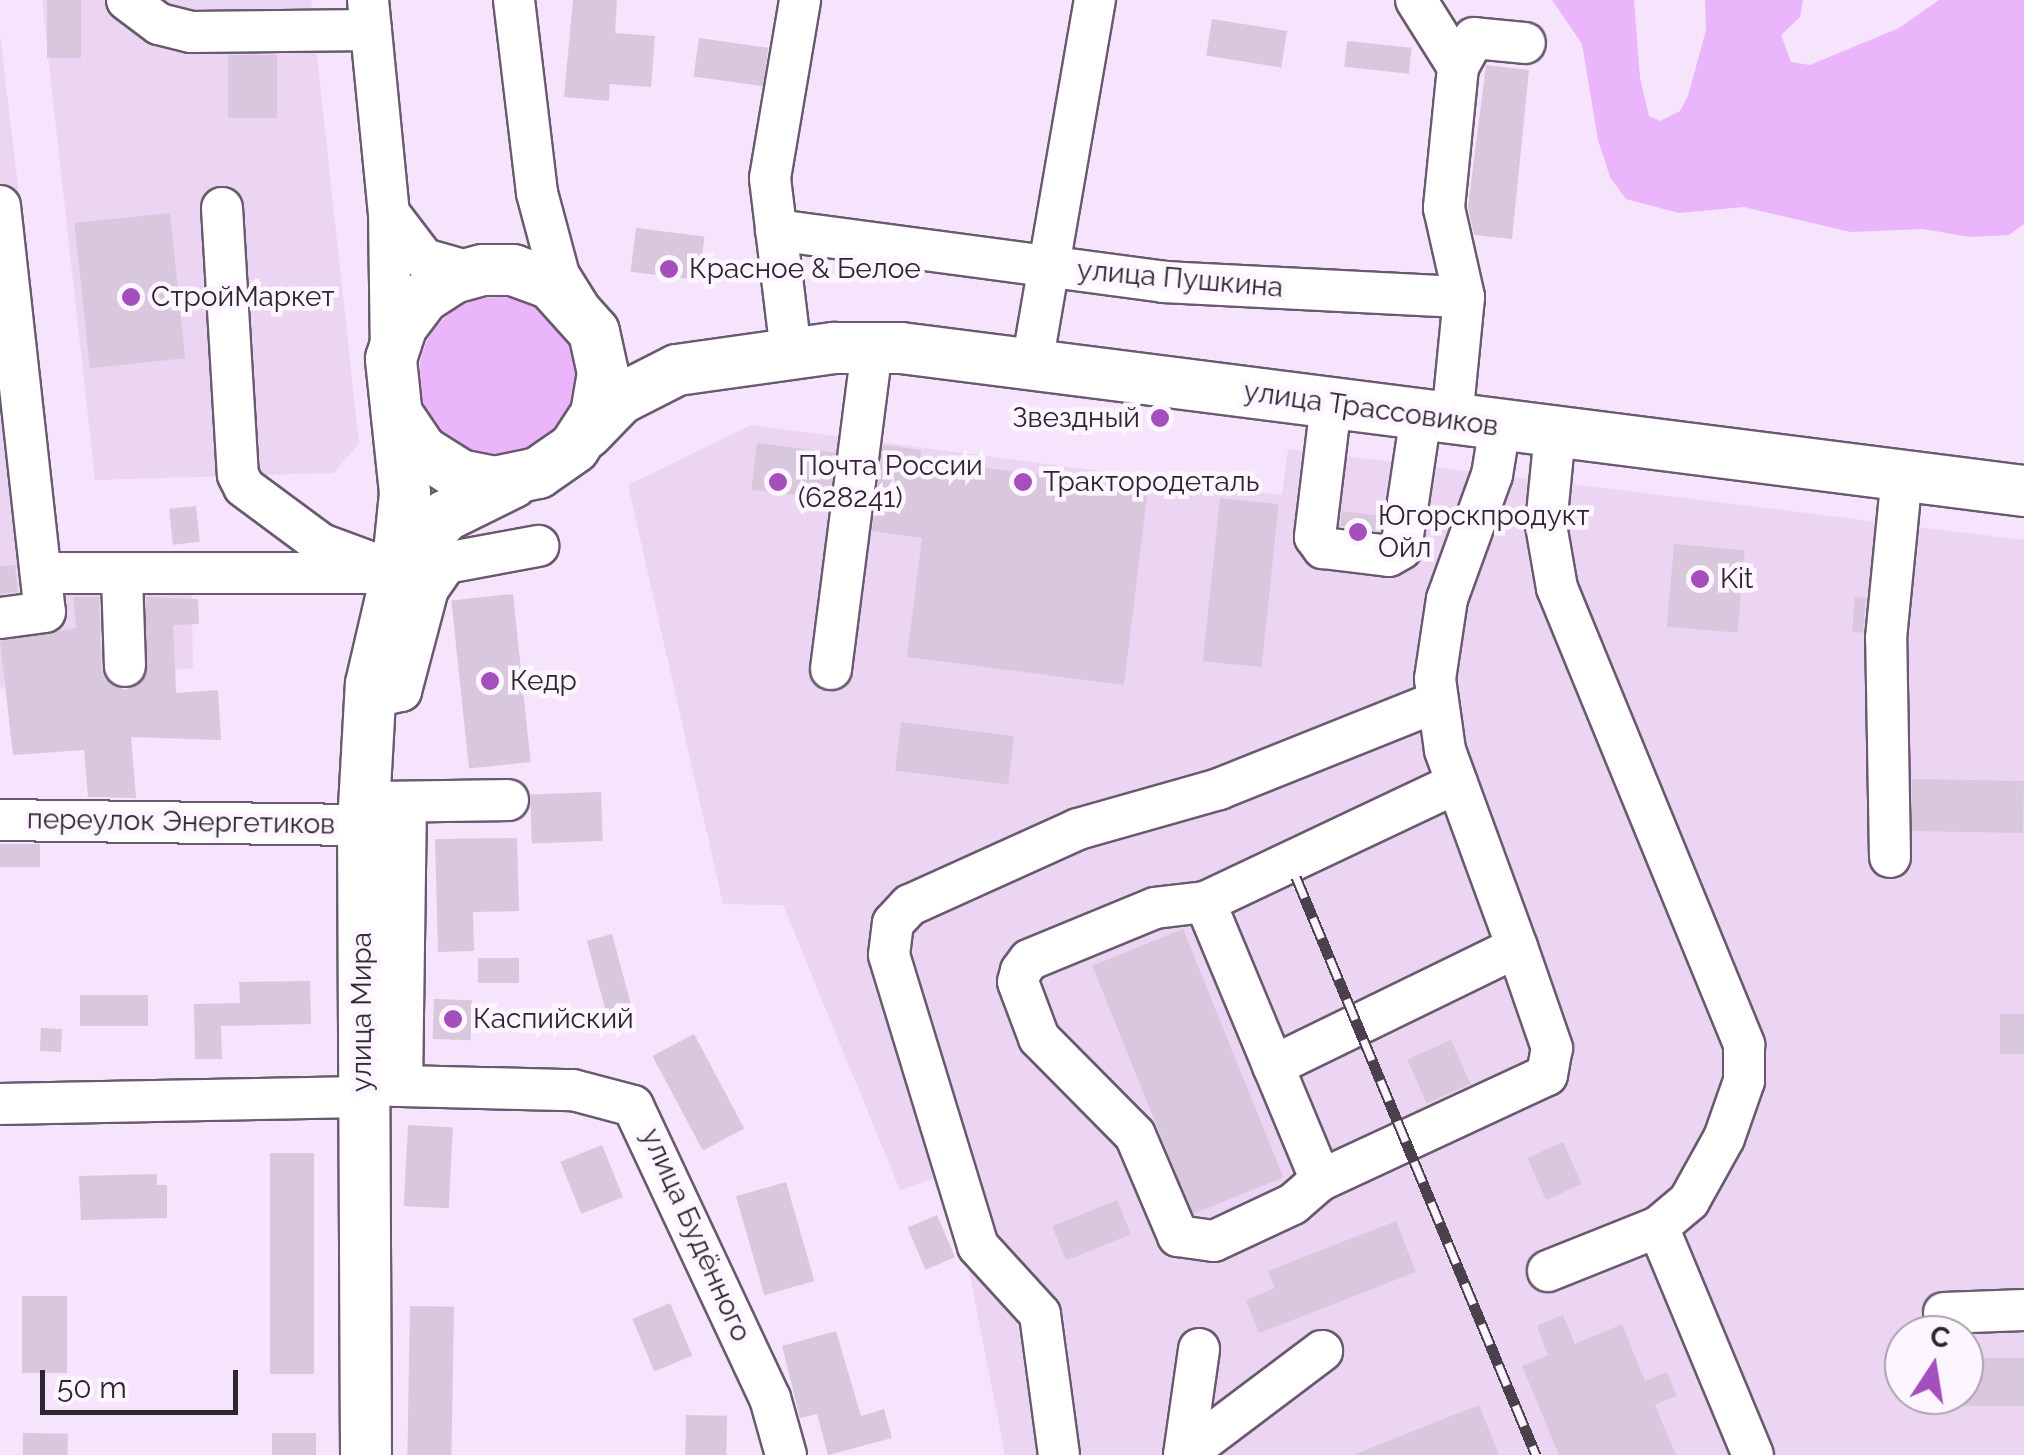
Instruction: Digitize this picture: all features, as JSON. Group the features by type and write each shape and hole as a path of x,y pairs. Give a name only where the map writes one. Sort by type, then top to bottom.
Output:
{"main road":[{"path":"530,476 486,481 452,472 422,452 397,414 391,359 418,304 476,271 542,279 626,348 718,360"},
{"path":"583,314 603,373 598,406 584,436"},
{"name":"улица Трассовиков","path":"718,360 872,347 2024,491"},
{"path":"398,572 428,531 460,505 563,458 632,390 718,360"},
{"name":"улица Мира","path":"366,1455 378,810 370,698 398,572 405,474 397,414"}],"street":[{"path":"127,0 159,24 191,32 369,15 389,214 391,359"},
{"path":"514,0 537,192 559,275 583,314"},
{"path":"791,352 776,230 772,144 800,0"},
{"path":"1032,364 1095,0"},
{"path":"1416,0 1458,67"},
{"path":"1330,404 1315,538 1323,548 1389,556 1401,549 1457,420 1464,297 1444,208 1458,67 1474,38 1525,43"},
{"path":"389,214 424,259 476,271 518,245 537,192"},
{"path":"0,206 45,612 0,618"},
{"path":"222,208 238,475 254,495 321,544 398,572"},
{"name":"улица Пушкина","path":"776,230 1217,287 1464,297"},
{"path":"831,670 872,347"},
{"path":"1456,783 1205,902 1155,908 1029,960 1018,982 1039,1038 1135,1136 1178,1236 1186,1241 1214,1240 1293,1204 1321,1180 1548,1074 1552,1048 1456,783 1437,702 1446,599 1492,475 1457,420"},
{"path":"1548,1271 1658,1227 1689,1201 1724,1138 1744,1082 1744,1045 1557,588 1546,525 1555,433"},
{"path":"1890,857 1886,638 1902,476"},
{"path":"370,698 402,691 428,589 446,563 538,546"},
{"path":"41,573 122,576 398,572"},
{"path":"122,576 126,666"},
{"path":"1059,1455 1040,1314 978,1246 889,955 893,922 910,905 1078,829 1219,789 1437,702"},
{"name":"переулок Энергетиков","path":"0,820 378,810 508,800"},
{"path":"1205,902 1321,1180"},
{"path":"1273,1066 1517,947"},
{"name":"улица Будённого","path":"0,1104 375,1089 573,1090 633,1106 770,1398 786,1455"},
{"path":"1658,1227 1752,1455"},
{"path":"1944,1313 2024,1310"},
{"path":"1184,1455 1200,1349"},
{"path":"1184,1455 1322,1351"}],"shaded area":[{"path":"42,0 311,0 359,444 333,473 95,480"},
{"path":"1552,0 1634,0 1640,78 1649,116 1660,121 1680,111 1688,96 1706,30 1705,0 1803,0 1800,17 1781,35 1791,62 1810,65 1899,28 1939,0 2024,0 2024,224 2009,235 1970,237 1923,229 1851,232 1744,207 1679,213 1626,199 1610,177 1598,140 1582,44"},
{"path":"0,34 61,552 191,557 193,668 0,688"},
{"path":"498,297 528,303 554,320 571,346 577,376 571,406 554,432 528,449 498,455 468,449 442,432 425,406 419,376 425,346 442,320 468,303"},
{"path":"751,425 1282,495 1288,449 2024,540 2024,1455 1005,1455 950,1173 900,1190 783,905 723,904 628,485"}],"building":[{"path":"47,0 81,0 81,58 47,58"},
{"path":"573,0 617,0 615,33 655,36 651,87 610,84 609,101 564,97"},
{"path":"1212,19 1287,31 1281,67 1206,56"},
{"path":"699,38 768,48 763,86 694,77"},
{"path":"1347,41 1412,48 1409,74 1344,67"},
{"path":"228,55 277,55 277,118 228,118"},
{"path":"1486,65 1529,70 1512,239 1474,235 1468,207"},
{"path":"170,213 185,358 90,368 75,223"},
{"path":"636,228 704,236 699,280 631,272"},
{"path":"757,443 835,453 830,499 751,490"},
{"path":"883,445 921,450 920,460 1148,488 1124,685 907,657 922,538 872,531"},
{"path":"1220,498 1279,504 1262,667 1203,661"},
{"path":"196,506 200,542 173,545 169,509"},
{"path":"1342,511 1377,515 1375,530 1340,526"},
{"path":"1674,544 1745,550 1737,633 1667,627"},
{"path":"15,565 18,592 0,594 0,566"},
{"name":"Кедр","path":"513,594 531,762 469,769 451,600"},
{"path":"73,597 99,597 101,668 105,679 125,690 146,676 146,597 198,599 199,624 173,625 176,693 218,690 221,740 131,737 136,798 88,797 84,750 13,755 0,641 76,628"},
{"path":"1855,597 1866,598 1863,633 1852,632"},
{"path":"901,722 1014,736 1008,785 895,771"},
{"path":"1912,779 2024,781 2023,833 1911,831"},
{"path":"601,792 603,841 532,843 530,794"},
{"path":"517,838 519,911 473,912 474,951 438,952 435,839"},
{"path":"0,844 40,844 40,867 0,867"},
{"path":"1183,929 1283,1177 1193,1214 1092,966"},
{"path":"612,934 636,1024 611,1031 587,941"},
{"path":"478,958 519,958 519,983 478,983"},
{"path":"310,981 311,1024 221,1026 222,1059 195,1059 194,1004 240,1003 239,982"},
{"path":"80,995 148,995 148,1026 80,1026"},
{"name":"Каспийский","path":"434,999 472,1000 471,1040 433,1039"},
{"path":"2000,1014 2024,1014 2024,1054 2000,1054"},
{"path":"41,1028 62,1029 61,1052 40,1051"},
{"path":"694,1034 744,1128 703,1151 653,1056"},
{"path":"1451,1040 1471,1084 1427,1103 1407,1060"},
{"path":"408,1125 453,1127 449,1208 404,1206"},
{"path":"1563,1142 1582,1184 1546,1200 1527,1158"},
{"path":"602,1145 623,1197 581,1214 560,1162"},
{"path":"270,1153 314,1153 314,1374 270,1374"},
{"path":"157,1174 157,1185 167,1185 167,1218 81,1220 79,1176"},
{"path":"786,1182 814,1281 764,1295 736,1196"},
{"path":"1117,1200 1131,1234 1066,1261 1052,1226"},
{"path":"937,1215 955,1257 926,1270 908,1228"},
{"path":"1396,1221 1416,1272 1259,1333 1246,1300 1275,1288 1268,1271"},
{"path":"22,1296 67,1296 67,1373 22,1373"},
{"path":"670,1303 692,1355 655,1371 632,1319"},
{"path":"410,1306 454,1307 451,1455 407,1455"},
{"path":"1563,1315 1575,1344 1622,1324 1645,1381 1667,1372 1677,1396 1655,1405 1676,1455 1559,1455 1522,1366 1548,1355 1537,1326"},
{"path":"836,1331 861,1416 884,1409 892,1438 828,1455 817,1414 800,1418 782,1346"},
{"path":"1984,1358 2024,1358 2024,1406 1984,1406"},
{"path":"1479,1405 1499,1455 1356,1454"},
{"path":"686,1415 727,1416 726,1455 685,1455"},
{"path":"23,1433 68,1434 68,1455 23,1455"},
{"path":"272,1433 316,1433 316,1455 272,1455"}],"railway":[{"path":"1296,877 1536,1455"}],"place":[{"name":"Красное & Белое","path":"669,269"},
{"name":"СтройМаркет","path":"131,297"},
{"name":"Звездный","path":"1160,418"},
{"name":"Почта России (628241)","path":"778,482"},
{"name":"Трактородеталь","path":"1023,482"},
{"name":"Югорскпродукт Ойл","path":"1358,532"},
{"name":"Kit","path":"1700,579"},
{"name":"Кедр","path":"490,681"},
{"name":"Каспийский","path":"453,1019"}]}
